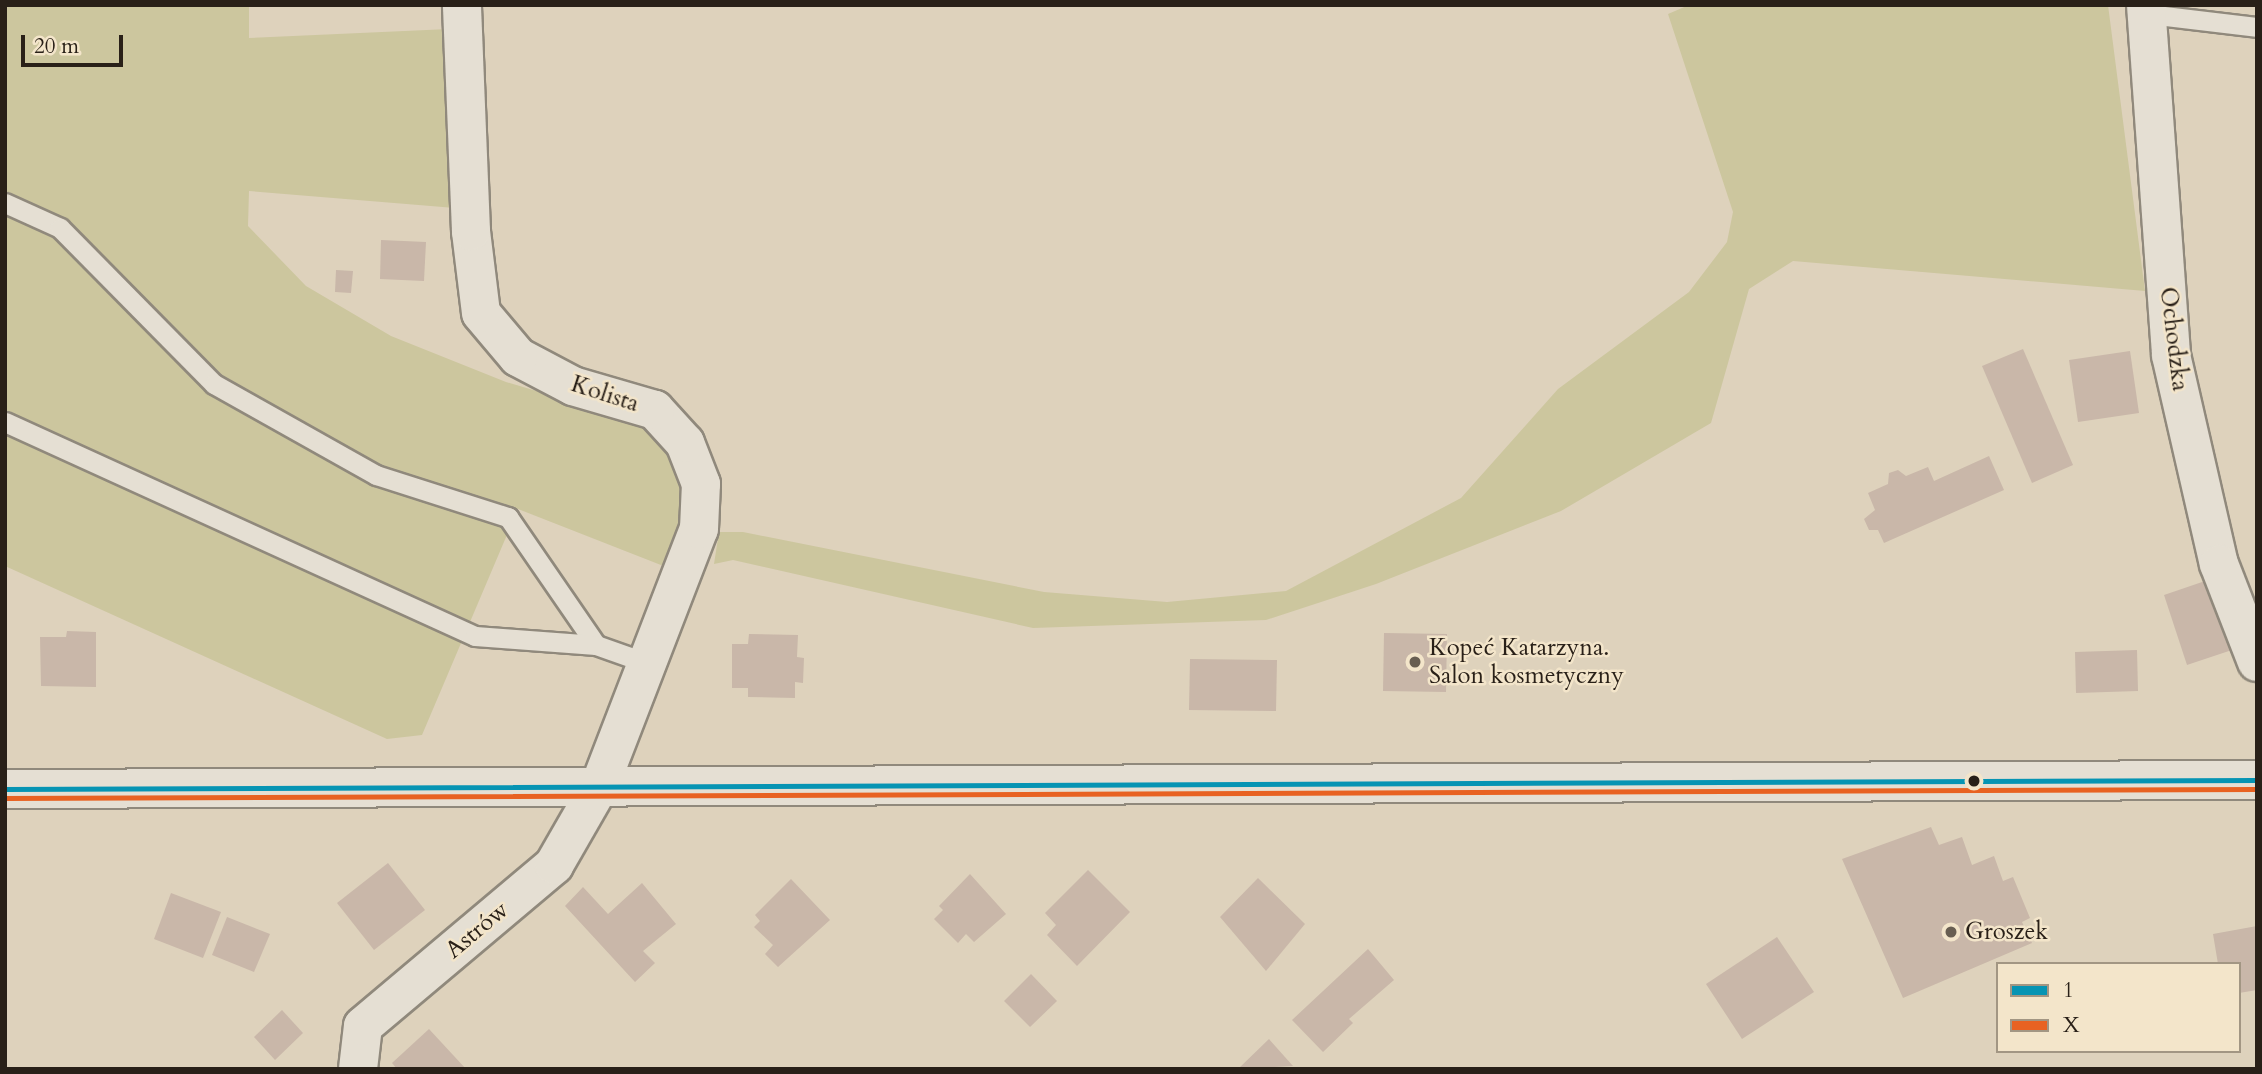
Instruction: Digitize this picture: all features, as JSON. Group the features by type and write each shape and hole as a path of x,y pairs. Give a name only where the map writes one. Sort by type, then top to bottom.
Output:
{"street":[{"name":"Kolista","path":"462,5 471,231 481,313 517,357 573,386 654,410 685,443 702,484 699,529 600,785"},
{"name":"Ochodzka","path":"2147,10 2171,355 2218,564 2257,662"},
{"path":"5,789 2257,780"},
{"name":"Astrów","path":"358,1069 363,1026 554,865 600,785"}],"lane":[{"path":"2147,10 2257,27"},
{"path":"5,203 60,228 214,384 376,475 508,517 596,645"},
{"path":"5,422 475,636 596,645 647,663"}],"shaded area":[{"path":"5,5 249,5 249,38 449,29 455,208 249,191 248,226 306,286 391,336 506,382 634,420 669,448 685,490 684,525 666,567 518,509 422,735 387,739 5,566"},
{"path":"1689,5 2108,5 2145,291 1793,261 1749,289 1711,423 1561,511 1376,584 1266,620 1033,628 733,560 714,564 719,532 743,532 1044,592 1167,602 1286,591 1461,498 1558,389 1689,292 1727,242 1733,212 1668,14"}],"building":[{"path":"381,240 426,242 424,281 380,279"},
{"path":"336,270 353,271 351,293 335,292"},
{"path":"2023,349 2073,465 2032,483 1982,366"},
{"path":"2130,351 2139,413 2078,422 2069,360"},
{"path":"1989,456 2004,490 1884,543 1878,530 1869,530 1864,519 1875,510 1868,493 1888,484 1889,473 1898,470 1906,476 1928,467 1934,481"},
{"path":"2208,580 2232,650 2187,665 2164,595"},
{"path":"67,631 96,632 96,687 41,686 40,637 66,637"},
{"name":"Kopeć Katarzyna. Salon kosmetyczny","path":"1384,633 1447,634 1446,692 1383,691"},
{"path":"749,634 798,635 797,657 804,658 803,683 795,682 795,698 748,697 748,688 732,688 732,644 748,644"},
{"path":"2137,650 2138,691 2076,693 2075,652"},
{"path":"1190,659 1277,660 1276,711 1189,710"},
{"name":"Groszek","path":"1931,827 1939,845 1962,837 1972,865 1994,856 2003,881 2013,877 2030,918 2022,922 2032,943 1903,998 1842,859"},
{"path":"388,863 425,910 374,950 337,903"},
{"path":"1088,870 1130,912 1077,966 1047,935 1056,925 1045,913"},
{"path":"970,874 1006,914 974,942 966,934 958,943 934,919 943,910 939,906"},
{"path":"1258,878 1305,924 1266,971 1220,917"},
{"path":"791,879 830,920 778,967 765,954 773,945 754,927 760,921 755,915"},
{"path":"642,883 676,924 643,951 655,963 635,982 565,906 583,887 608,914"},
{"path":"171,893 221,912 203,958 154,939"},
{"path":"227,917 270,934 254,972 212,955"},
{"path":"2257,926 2257,990 2241,993 2241,962 2218,962 2213,934"},
{"path":"1777,937 1814,992 1742,1039 1706,984"},
{"path":"1368,949 1394,980 1349,1019 1353,1023 1323,1052 1292,1020"},
{"path":"1031,974 1057,1001 1030,1027 1004,1001"},
{"path":"282,1010 303,1033 275,1060 254,1037"},
{"path":"429,1029 466,1069 397,1069 392,1063"},
{"path":"1269,1039 1293,1066 1238,1069"}],"transit line":[{"name":"1","path":"5,789 2257,780"},
{"name":"X","path":"5,798 2257,789"}],"place":[{"name":"Kopeć Katarzyna. Salon kosmetyczny","path":"1415,662"},
{"name":"Groszek","path":"1951,932"}]}
